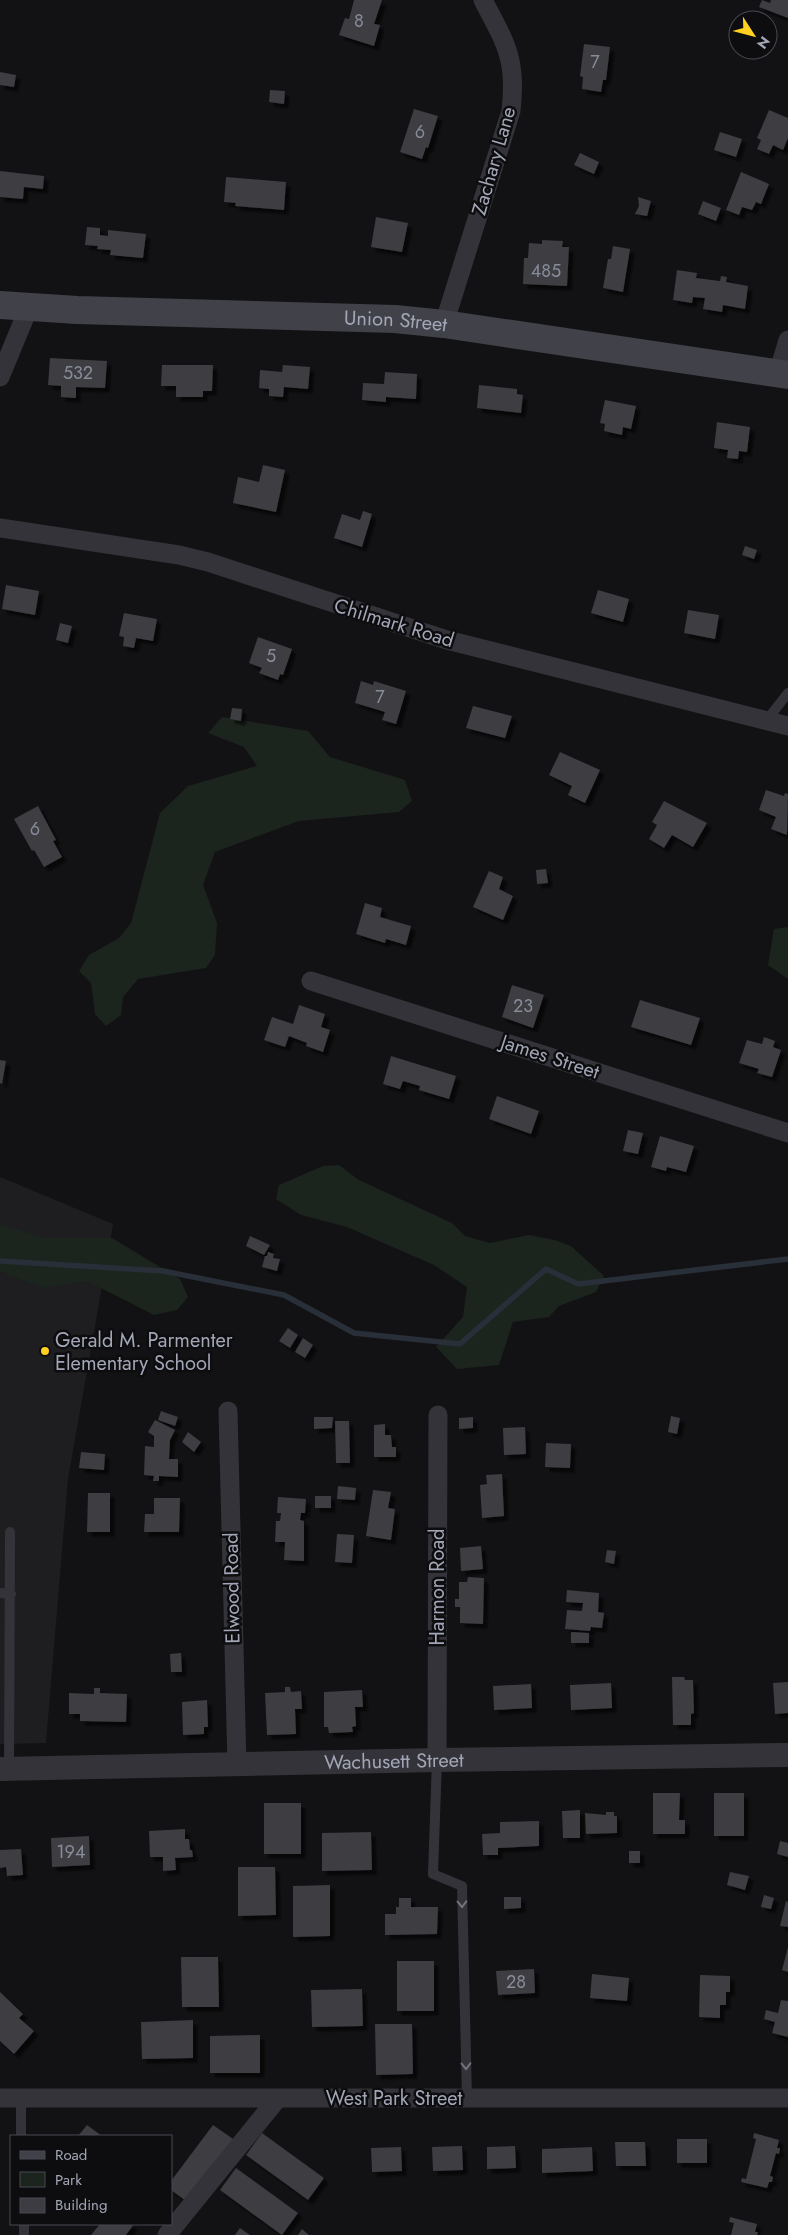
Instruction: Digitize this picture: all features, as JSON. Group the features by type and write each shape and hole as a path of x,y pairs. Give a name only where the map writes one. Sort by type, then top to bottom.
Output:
{"main road":[{"name":"Union Street","path":"0,305 395,319 444,324 783,375"}],"street":[{"name":"Zachary Lane","path":"444,324 511,111 513,96 513,68 508,47 483,0"},
{"path":"0,377 29,307"},
{"path":"783,375 788,340"},
{"name":"Chilmark Road","path":"0,528 179,555 208,562 446,640 788,726"},
{"name":"James Street","path":"311,981 788,1133"},
{"name":"Elwood Road","path":"228,1411 237,1765"},
{"name":"Harmon Road","path":"436,1760 438,1415"},
{"name":"Wachusett Street","path":"4,1769 788,1755"},
{"name":"West Park Street","path":"0,2098 788,2098"},
{"path":"167,2235 278,2098"}],"lane":[{"path":"766,721 788,693"},
{"path":"4,1769 11,1594 10,1532"},
{"path":"0,1593 11,1594"},
{"path":"436,1760 433,1874 462,1886 466,2098"},
{"path":"20,2098 22,2135"}],"shaded area":[{"name":"Gerald M. Parmenter Elementary School","path":"0,1177 113,1224 68,1479 46,1743 0,1744"}],"green space":[{"path":"222,717 308,731 330,757 405,780 412,801 399,812 299,821 215,852 203,885 217,923 215,955 206,968 138,979 123,997 121,1015 106,1026 95,1014 91,983 79,971 89,955 119,938 131,923 160,813 188,786 257,766 244,747 208,733"},
{"path":"788,927 788,979 768,965 774,929"},
{"path":"339,1165 359,1180 452,1223 465,1236 490,1243 529,1235 555,1240 571,1246 604,1276 596,1292 559,1306 549,1317 513,1322 499,1365 457,1369 436,1347 463,1317 467,1287 434,1265 347,1227 301,1215 276,1199 279,1185 323,1166"},
{"path":"0,1224 45,1238 112,1238 180,1279 188,1297 177,1310 154,1315 87,1281 43,1288 0,1271"}],"building":[{"path":"354,0 382,0 374,24 380,25 374,46 339,35 345,18 349,19"},
{"path":"762,0 770,3 771,0 788,0 788,18 778,14 778,10 767,10 759,7"},
{"path":"584,44 610,47 606,80 603,80 601,92 582,89 583,77 580,76"},
{"path":"0,72 16,75 14,87 0,85"},
{"path":"270,90 285,91 284,104 269,102"},
{"path":"414,109 438,116 428,148 426,147 422,159 400,152"},
{"path":"769,110 788,118 788,138 783,150 773,145 769,154 757,149 761,140 757,138"},
{"path":"720,132 742,139 736,157 714,150"},
{"path":"580,153 599,162 594,174 574,165"},
{"path":"0,171 44,176 43,189 24,187 23,199 0,197"},
{"path":"741,172 769,184 761,204 756,202 752,210 742,207 739,215 726,210"},
{"path":"226,177 286,182 284,210 235,206 236,203 224,202"},
{"path":"638,197 651,201 647,216 635,214 639,206"},
{"path":"703,201 721,208 716,221 698,214"},
{"path":"376,217 408,223 402,252 371,247"},
{"path":"87,227 100,228 100,235 108,236 108,230 146,234 143,258 110,255 111,250 97,249 98,246 85,245"},
{"path":"542,240 563,241 562,247 569,247 567,286 523,284 524,258 528,258 529,243 542,244"},
{"path":"613,246 630,249 623,292 603,288 608,259 611,259"},
{"path":"677,270 697,273 696,278 720,281 721,276 727,277 726,282 748,286 745,309 723,305 722,312 703,309 705,298 693,297 692,303 673,300"},
{"path":"50,358 107,361 105,388 76,387 76,398 61,397 61,386 48,385"},
{"path":"162,365 213,365 212,391 203,391 203,397 176,397 176,386 161,386"},
{"path":"283,365 310,367 308,389 284,387 283,397 269,396 269,389 259,388 260,370 282,372"},
{"path":"385,372 417,374 416,399 386,397 386,402 362,400 363,383 384,384"},
{"path":"479,385 517,389 517,394 523,395 521,413 477,408"},
{"path":"605,400 636,406 631,429 623,427 622,435 604,431 605,424 600,423"},
{"path":"717,422 750,427 747,452 739,451 738,459 727,458 728,450 714,448"},
{"path":"263,465 285,470 276,512 233,503 238,477 259,482"},
{"path":"363,511 372,514 362,547 334,538 342,514 360,520"},
{"path":"745,546 757,550 754,559 742,555"},
{"path":"6,585 39,591 35,615 2,609"},
{"path":"598,590 629,599 623,622 591,613"},
{"path":"688,610 719,615 715,639 684,633"},
{"path":"124,613 157,619 153,641 136,638 134,648 123,646 124,637 119,636"},
{"path":"60,623 72,626 68,643 56,640"},
{"path":"258,637 292,649 283,675 280,674 278,680 259,673 262,668 249,663"},
{"path":"361,681 373,685 374,681 406,691 396,724 382,720 385,712 355,703"},
{"path":"473,706 512,716 505,738 466,728"},
{"path":"232,708 242,709 241,721 230,719"},
{"path":"560,752 600,770 585,803 568,795 572,786 549,775"},
{"path":"766,790 784,796 785,793 788,794 787,835 771,829 776,817 759,810"},
{"path":"664,801 707,823 693,847 672,835 664,848 649,839 657,825 652,822"},
{"path":"38,806 56,840 53,841 62,857 44,867 34,850 32,851 14,819"},
{"path":"546,869 548,883 537,884 536,870"},
{"path":"489,871 503,877 499,889 513,896 503,920 473,907"},
{"path":"365,903 382,908 380,917 411,926 406,945 386,939 385,943 356,934"},
{"path":"512,985 544,995 533,1028 502,1017"},
{"path":"640,1000 700,1018 691,1045 631,1027"},
{"path":"299,1005 325,1014 321,1027 330,1030 323,1052 306,1046 307,1043 289,1036 285,1047 264,1040 272,1017 293,1024"},
{"path":"764,1037 775,1041 773,1047 781,1050 772,1077 757,1073 759,1069 739,1063 747,1040 762,1044"},
{"path":"391,1056 456,1076 449,1099 419,1090 420,1086 403,1081 400,1089 383,1084"},
{"path":"0,1060 6,1061 2,1084 0,1083"},
{"path":"497,1096 539,1111 531,1134 489,1119"},
{"path":"628,1130 643,1133 638,1154 623,1151"},
{"path":"660,1136 694,1146 686,1172 667,1167 666,1171 651,1167"},
{"path":"250,1236 270,1245 264,1255 246,1246"},
{"path":"268,1252 274,1254 273,1258 280,1259 277,1271 262,1267"},
{"path":"288,1328 298,1335 290,1348 279,1341"},
{"path":"303,1338 313,1345 305,1358 295,1352"},
{"path":"161,1411 178,1417 175,1426 158,1420"},
{"path":"671,1416 680,1418 677,1434 668,1432"},
{"path":"314,1417 333,1417 332,1428 314,1429"},
{"path":"473,1417 473,1428 459,1429 459,1418"},
{"path":"155,1420 175,1430 170,1440 169,1459 178,1459 178,1477 159,1476 159,1481 153,1481 154,1476 144,1475 145,1446 154,1447 154,1436 148,1432"},
{"path":"335,1421 349,1421 350,1463 336,1463"},
{"path":"385,1424 385,1435 391,1435 392,1447 396,1447 396,1457 374,1457 374,1425"},
{"path":"525,1427 526,1454 504,1455 503,1428"},
{"path":"188,1432 201,1442 194,1452 182,1442"},
{"path":"546,1443 571,1444 570,1468 545,1467"},
{"path":"81,1452 105,1454 104,1470 79,1468"},
{"path":"502,1474 504,1516 482,1518 480,1485 487,1484 486,1475"},
{"path":"338,1486 356,1488 355,1500 337,1499"},
{"path":"373,1490 391,1492 388,1508 395,1509 391,1540 366,1536"},
{"path":"88,1493 110,1493 110,1532 87,1532"},
{"path":"315,1496 331,1496 331,1508 315,1508"},
{"path":"278,1497 306,1499 305,1513 301,1513 300,1520 304,1521 304,1561 284,1560 285,1542 275,1542 276,1521 280,1521 281,1513 277,1513"},
{"path":"154,1498 180,1498 179,1532 144,1532 145,1514 154,1514"},
{"path":"337,1534 354,1535 352,1563 335,1562"},
{"path":"481,1546 483,1569 461,1571 460,1548"},
{"path":"607,1550 616,1551 614,1564 605,1562"},
{"path":"468,1577 484,1578 483,1624 460,1623 460,1607 455,1607 455,1599 459,1599 459,1582 467,1582"},
{"path":"567,1590 599,1593 598,1612 604,1613 602,1628 591,1627 590,1631 565,1629 567,1610 582,1611 583,1603 566,1602"},
{"path":"571,1632 589,1633 589,1643 571,1643"},
{"path":"181,1653 182,1672 171,1672 170,1654"},
{"path":"672,1677 684,1677 685,1680 693,1680 694,1713 691,1714 691,1725 673,1725"},
{"path":"788,1682 788,1713 775,1714 773,1683"},
{"path":"611,1683 612,1708 571,1710 570,1685"},
{"path":"531,1684 532,1708 494,1710 493,1686"},
{"path":"285,1687 290,1687 291,1692 301,1691 302,1709 295,1709 296,1734 267,1735 265,1693 285,1692"},
{"path":"94,1688 100,1688 100,1693 127,1694 126,1722 80,1721 80,1714 69,1714 69,1693 94,1694"},
{"path":"362,1690 363,1707 355,1707 356,1726 352,1727 353,1732 329,1733 328,1727 324,1727 324,1692"},
{"path":"207,1700 208,1727 204,1727 204,1734 183,1735 182,1702"},
{"path":"653,1793 680,1793 679,1820 685,1820 685,1834 653,1834"},
{"path":"714,1793 744,1793 744,1836 714,1836"},
{"path":"264,1803 301,1803 301,1854 264,1854"},
{"path":"580,1810 580,1838 563,1838 562,1811"},
{"path":"606,1812 614,1812 614,1816 617,1816 617,1833 586,1834 585,1813 606,1815"},
{"path":"539,1821 539,1846 498,1848 498,1855 483,1855 482,1834 500,1833 500,1822"},
{"path":"185,1829 185,1839 189,1839 193,1857 175,1858 176,1870 163,1871 163,1857 150,1857 149,1831"},
{"path":"371,1832 372,1870 322,1871 322,1833"},
{"path":"89,1836 90,1865 52,1867 51,1838"},
{"path":"780,1841 788,1843 788,1857 777,1854"},
{"path":"21,1849 23,1875 7,1876 6,1867 0,1868 0,1850"},
{"path":"629,1851 640,1851 640,1863 629,1863"},
{"path":"238,1867 275,1867 276,1915 238,1916"},
{"path":"730,1872 749,1876 745,1890 727,1885"},
{"path":"330,1885 330,1936 293,1937 293,1886"},
{"path":"764,1895 774,1898 771,1909 761,1907"},
{"path":"504,1897 521,1897 521,1908 504,1909"},
{"path":"399,1898 411,1898 411,1907 438,1907 437,1934 385,1935 385,1914 396,1914 396,1907 399,1907"},
{"path":"786,1901 788,1902 788,1927 780,1926"},
{"path":"788,1947 788,1972 782,1970"},
{"path":"181,1957 218,1957 219,2007 182,2007"},
{"path":"397,1961 434,1961 434,2011 397,2011"},
{"path":"534,1969 535,1993 498,1995 496,1971"},
{"path":"592,1974 629,1978 627,2001 590,1998"},
{"path":"700,1975 730,1976 730,1992 726,1992 726,2005 720,2005 720,2018 699,2017"},
{"path":"362,1989 363,2026 312,2027 311,1990"},
{"path":"0,1992 23,2014 19,2018 34,2031 14,2054 0,2041"},
{"path":"781,2000 788,2001 788,2037 772,2033 775,2022 764,2019 766,2010 778,2013"},
{"path":"193,2020 193,2058 142,2059 141,2022"},
{"path":"375,2024 412,2024 413,2074 376,2075"},
{"path":"260,2035 260,2073 210,2073 210,2036"},
{"path":"87,2125 101,2135 79,2135"},
{"path":"213,2125 236,2141 189,2203 172,2191 172,2180"},
{"path":"262,2133 324,2178 308,2200 246,2155"},
{"path":"754,2133 779,2140 777,2148 780,2148 779,2154 776,2153 770,2176 773,2177 772,2182 769,2182 767,2188 741,2182 742,2178 746,2179 756,2139 753,2138"},
{"path":"677,2139 707,2139 707,2163 677,2163"},
{"path":"615,2142 645,2142 646,2166 616,2166"},
{"path":"462,2146 463,2170 433,2171 432,2147"},
{"path":"515,2146 516,2168 487,2169 487,2147"},
{"path":"401,2147 402,2171 372,2172 371,2148"},
{"path":"592,2147 593,2171 542,2173 542,2149"},
{"path":"236,2168 298,2213 282,2235 220,2190"},
{"path":"730,2217 757,2224 755,2232 758,2232 757,2235 731,2235 734,2223 729,2222"},
{"path":"99,2225 133,2225 126,2235 91,2235"},
{"path":"240,2228 250,2235 235,2235"},
{"path":"302,2229 309,2235 298,2235"}],"waterway":[{"path":"0,1261 163,1271 284,1295 354,1333 460,1344 546,1269 578,1284 788,1259"}],"place":[{"name":"Gerald M. Parmenter Elementary School","path":"45,1351"}]}
